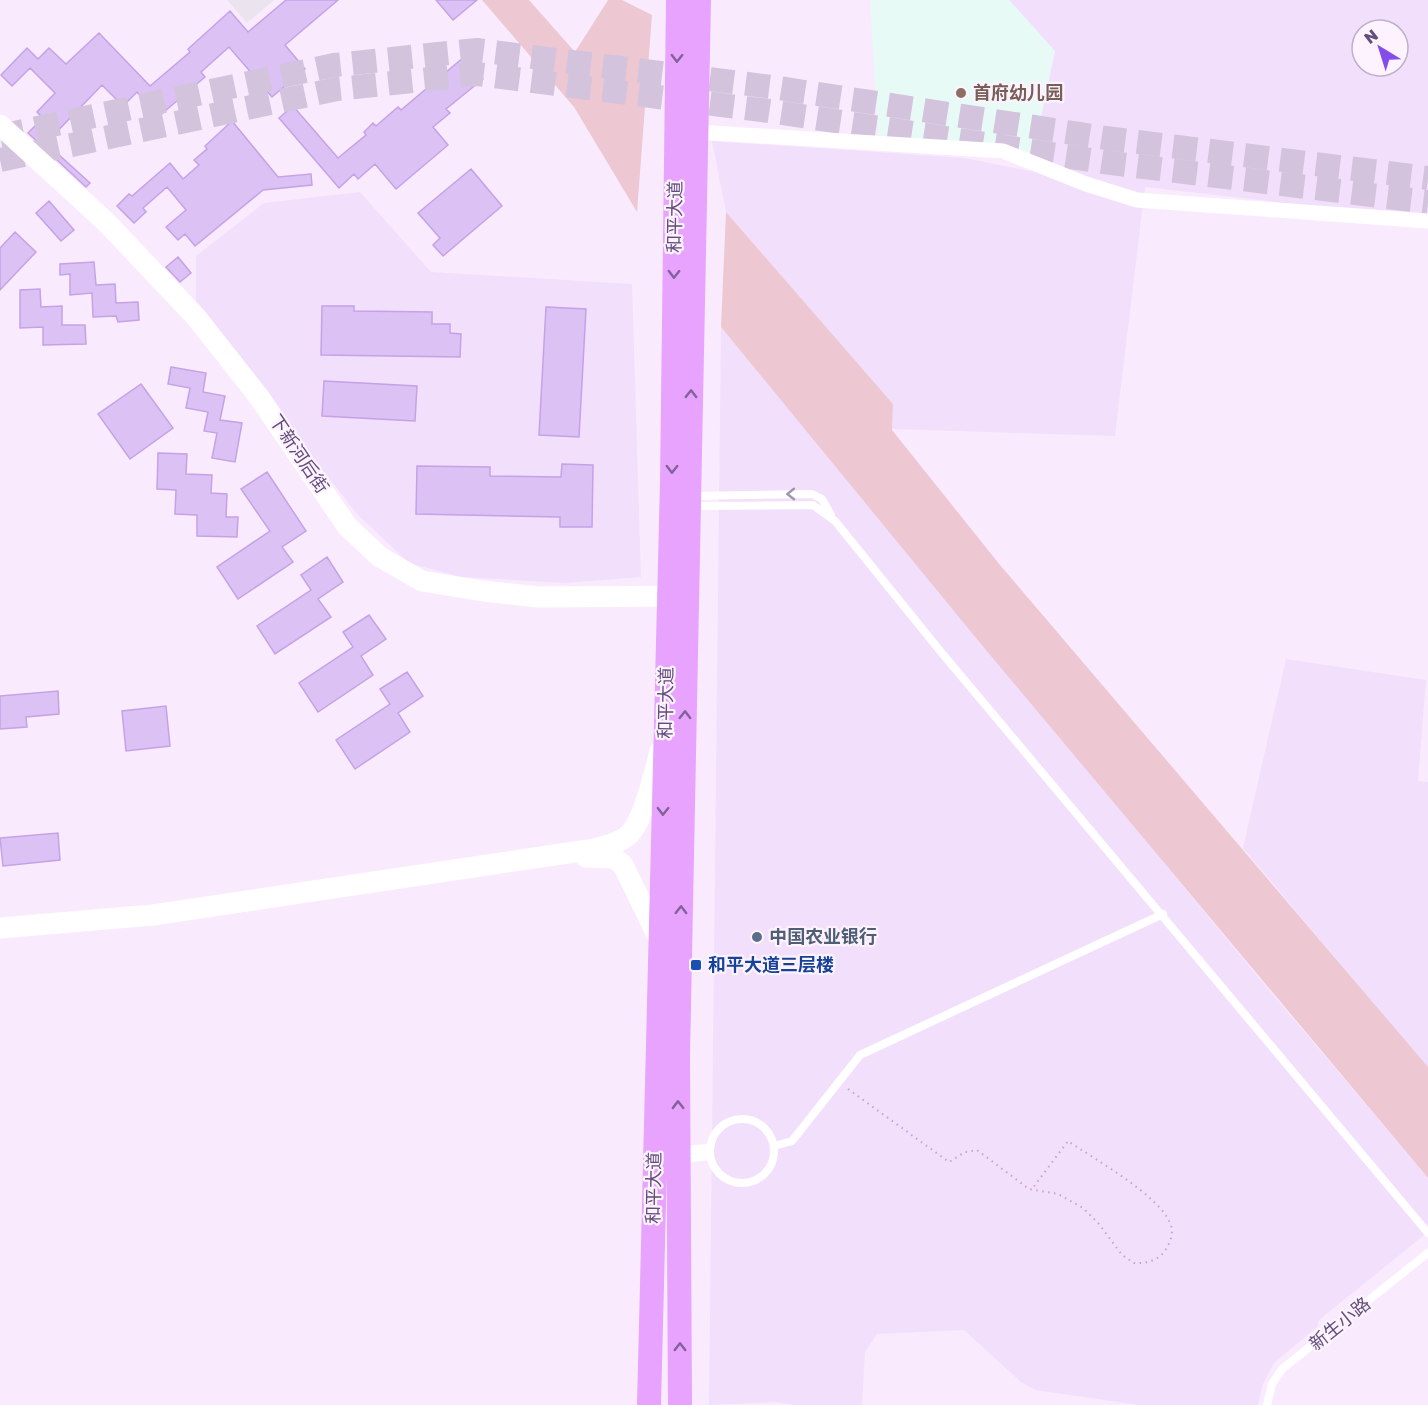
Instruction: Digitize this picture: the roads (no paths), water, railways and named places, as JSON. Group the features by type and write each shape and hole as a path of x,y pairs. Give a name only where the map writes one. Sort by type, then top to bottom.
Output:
{"main road":[{"name":"和平大道","path":"678,0 680,1405"},
{"name":"和平大道","path":"649,1405 665,730 689,501 699,0"}],"street":[{"name":"下新河后街","path":"0,125 106,222 196,317 259,397 347,526 380,557 422,581 483,591 538,597 678,596"},
{"path":"696,132 1003,151 1086,184 1137,200 1428,221"},
{"path":"0,928 153,915 595,849 621,840 633,831 648,795 665,730"},
{"path":"0,936 122,926 597,855 614,858 623,865 660,941"}],"lane":[{"path":"689,501 813,505 835,521 941,652 1163,914 1428,1233"},
{"path":"774,1146 792,1141 860,1055 1163,914"},
{"path":"745,1119 760,1125 767,1131 774,1146 772,1162 768,1170 762,1176 747,1183 723,1177 717,1172 710,1152 716,1133 722,1126 745,1119"},
{"path":"679,1155 710,1152"},
{"name":"新生小路","path":"1268,1405 1272,1384 1282,1369 1428,1253"}],"tunnel":[{"path":"0,136 334,65 477,50 772,87 1106,138 1428,178"},
{"path":"0,160 337,89 477,74 769,111 1103,162 1428,202"}],"place":[{"name":"首府幼儿园","path":"961,93"},
{"name":"中国农业银行","path":"757,937"},
{"name":"和平大道三层楼","path":"696,965"}]}
